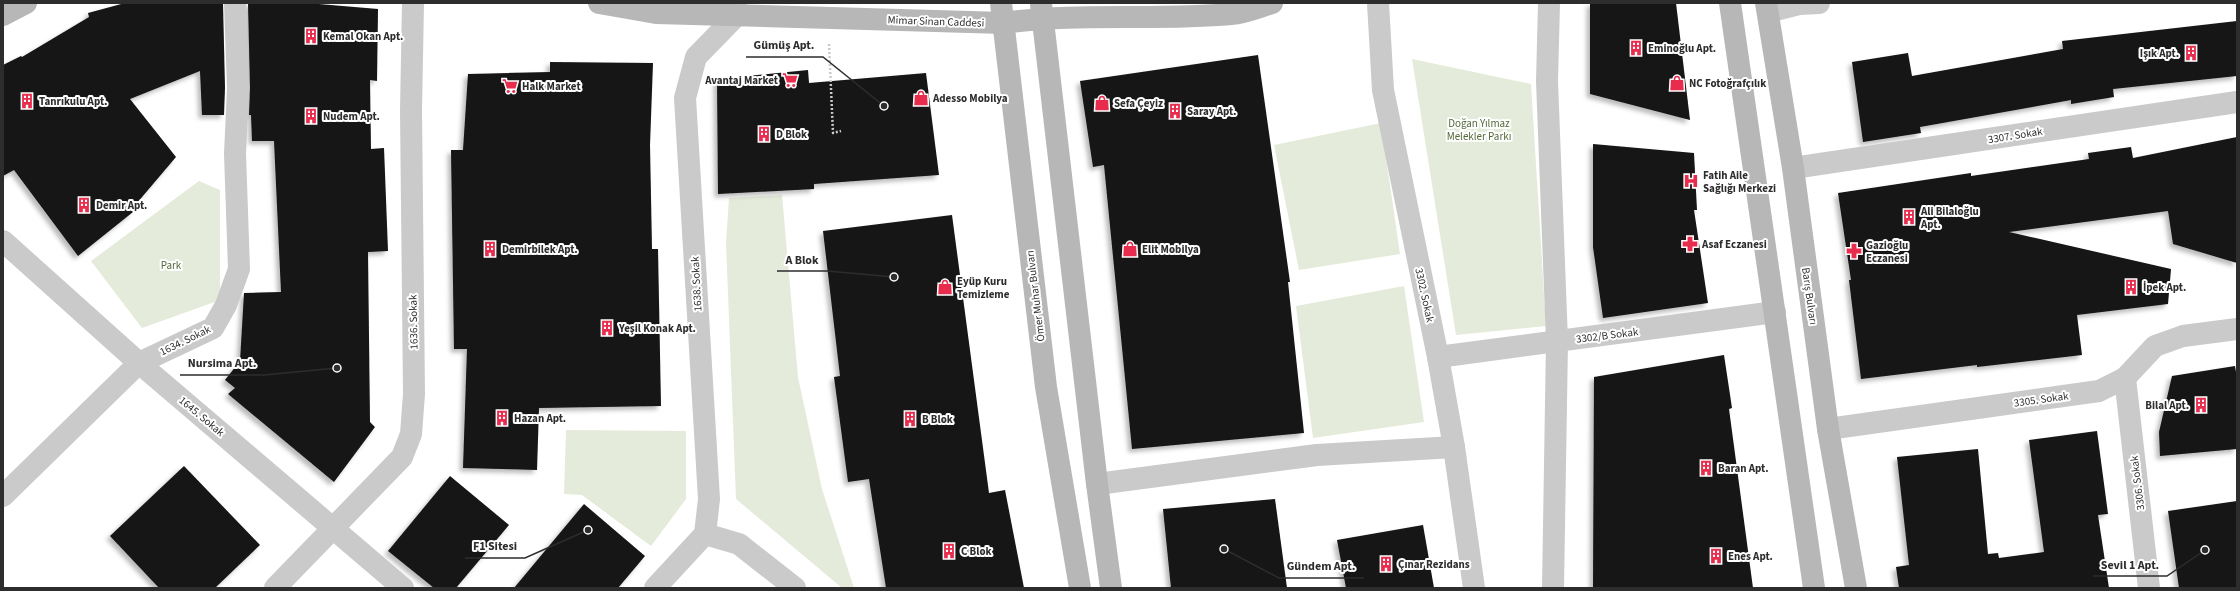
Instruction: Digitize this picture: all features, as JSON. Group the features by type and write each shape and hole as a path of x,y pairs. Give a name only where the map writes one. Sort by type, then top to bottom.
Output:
{"main road":[{"path":"3,15 26,3"},
{"name":"Mimar Sinan Caddesi","path":"599,3 656,13 736,9 828,17 1002,13 1041,10 1072,19 1232,14 1272,3"},
{"path":"1730,3 1814,588"},
{"name":"Barış Bulvarı","path":"1767,8 1793,168 1828,429 1856,588"},
{"path":"1041,10 1096,484 1111,588"},
{"name":"Ömer Muhar Bulvarı","path":"1002,13 1046,387 1080,588"}],"street":[{"name":"1634. Sokak","path":"3,496 139,363 213,328 226,305 239,269 235,154 238,88 235,3"},
{"name":"1636. Sokak","path":"275,588 402,457 411,434 414,394 411,110 413,3"},
{"name":"3302. Sokak","path":"1378,3 1383,90 1438,357 1454,447 1474,588"},
{"path":"1549,3 1547,81 1557,341 1553,588"},
{"path":"1767,8 1819,3"},
{"name":"1638. Sokak","path":"705,534 709,499 684,98 696,57 736,9"},
{"name":"3307. Sokak","path":"1793,168 2237,102"},
{"name":"1645. Sokak","path":"3,240 139,363 334,527 403,588"},
{"name":"3302/B Sokak","path":"1438,357 1775,312"},
{"name":"3305. Sokak","path":"1828,429 2099,391 2124,378 2156,346 2183,336 2237,329"},
{"name":"3306. Sokak","path":"2124,378 2149,588"},
{"path":"1096,484 1316,455 1454,447"},
{"path":"655,588 705,534 739,544 795,588"}],"path":[{"path":"828,17 833,133 841,131"}],"green space":[{"name":"Doğan Yılmaz Melekler Parkı","path":"1412,59 1531,84 1546,326 1456,335"},
{"path":"1381,123 1400,254 1299,270 1274,145"},
{"name":"Park","path":"199,181 220,190 220,300 142,328 91,261"},
{"path":"782,195 798,377 822,489 854,588 842,588 736,499 726,243 729,198"},
{"path":"1404,286 1424,422 1313,438 1296,306"},
{"path":"566,430 686,431 686,499 651,546 582,495 564,494"}],"building":[{"path":"125,3 223,3 225,88 224,115 202,115 200,71 130,99 176,157 131,210 133,212 78,256 14,170 3,176 3,65 21,56 22,57 89,17 88,13"},
{"path":"248,3 307,3 378,9 377,81 370,80 371,149 384,148 388,251 368,252 370,422 375,427 334,482 228,394 235,388 225,380 240,361 244,293 281,292 274,141 252,141 251,115 249,115 250,88"},
{"name":"Eminoğlu Apt.","path":"1590,3 1676,3 1690,120 1590,94"},
{"path":"2237,21 2237,76 2113,89 2114,97 2071,104 2071,100 1920,127 1921,133 1863,142 1852,62 1908,53 1912,76 2063,49 2062,41"},
{"path":"1258,55 1290,282 1288,282 1304,433 1132,449 1104,165 1093,167 1080,81"},
{"path":"550,62 653,63 650,145 652,249 658,249 661,406 539,408 537,470 463,468 467,349 454,349 451,150 463,150 468,74 550,72"},
{"path":"808,70 809,83 926,73 939,175 814,184 814,189 718,194 717,79"},
{"path":"2237,137 2237,263 2173,244 2168,211 2009,232 2171,269 2168,304 2077,315 2082,355 1977,367 1977,365 1861,379 1849,280 1851,280 1838,193 1971,173 1971,176 2089,159 2088,153 2131,147 2133,158"},
{"path":"1593,144 1694,153 1697,210 1694,210 1708,303 1603,318 1593,247"},
{"path":"952,215 989,493 1005,490 1024,588 886,588 869,479 848,482 834,377 840,376 823,231"},
{"path":"1724,355 1732,408 1729,409 1753,588 1593,588 1594,377"},
{"name":"Bilal Apt.","path":"2235,366 2237,378 2237,449 2160,456 2159,432 2172,376"},
{"path":"2097,431 2108,514 2098,515 2109,588 1899,588 1896,567 1909,565 1897,457 1978,449 1988,554 1998,553 1999,558 2044,552 2029,440"},
{"path":"184,466 260,545 215,588 159,588 110,536"},
{"path":"450,476 509,525 456,588 434,588 388,551"},
{"path":"1275,499 1287,588 1171,588 1163,509"},
{"path":"2237,501 2237,588 2179,588 2168,511"},
{"path":"584,504 645,556 618,588 514,588"},
{"name":"Çınar Rezidans","path":"1423,525 1434,588 1346,588 1337,540"}],"place":[{"name":"Kemal Okan Apt.","path":"311,36"},
{"name":"Eminoğlu Apt.","path":"1636,48"},
{"name":"Işık Apt.","path":"2191,53"},
{"name":"Avantaj Market","path":"790,80"},
{"name":"NC Fotoğrafçılık","path":"1677,83"},
{"name":"Halk Market","path":"510,86"},
{"name":"Adesso Mobilya","path":"921,98"},
{"name":"Tanrıkulu Apt.","path":"27,101"},
{"name":"Sefa Çeyiz","path":"1102,103"},
{"name":"Gümüş Apt.","path":"884,106"},
{"name":"Saray Apt.","path":"1175,111"},
{"name":"Nudem Apt.","path":"311,116"},
{"name":"D Blok","path":"764,134"},
{"name":"Fatih Aile Sağlığı Merkezi","path":"1691,181"},
{"name":"Demir Apt.","path":"84,205"},
{"name":"Ali Bilaloğlu Apt.","path":"1909,217"},
{"name":"Asaf Eczanesi","path":"1690,244"},
{"name":"Demirbilek Apt.","path":"490,249"},
{"name":"Elit Mobilya","path":"1130,249"},
{"name":"Gazioğlu Eczanesi","path":"1854,251"},
{"name":"A Blok","path":"894,277"},
{"name":"Eyüp Kuru Temizleme","path":"945,287"},
{"name":"İpek Apt.","path":"2131,287"},
{"name":"Yeşil Konak Apt.","path":"607,328"},
{"name":"Nursima Apt.","path":"337,368"},
{"name":"Bilal Apt.","path":"2201,405"},
{"name":"Hazan Apt.","path":"502,418"},
{"name":"B Blok","path":"910,419"},
{"name":"Baran Apt.","path":"1706,468"},
{"name":"F1 Sitesi","path":"588,530"},
{"name":"Gündem Apt.","path":"1224,549"},
{"name":"Sevil 1 Apt.","path":"2205,550"},
{"name":"C Blok","path":"949,551"},
{"name":"Enes Apt.","path":"1716,556"},
{"name":"Çınar Rezidans","path":"1386,564"}]}
